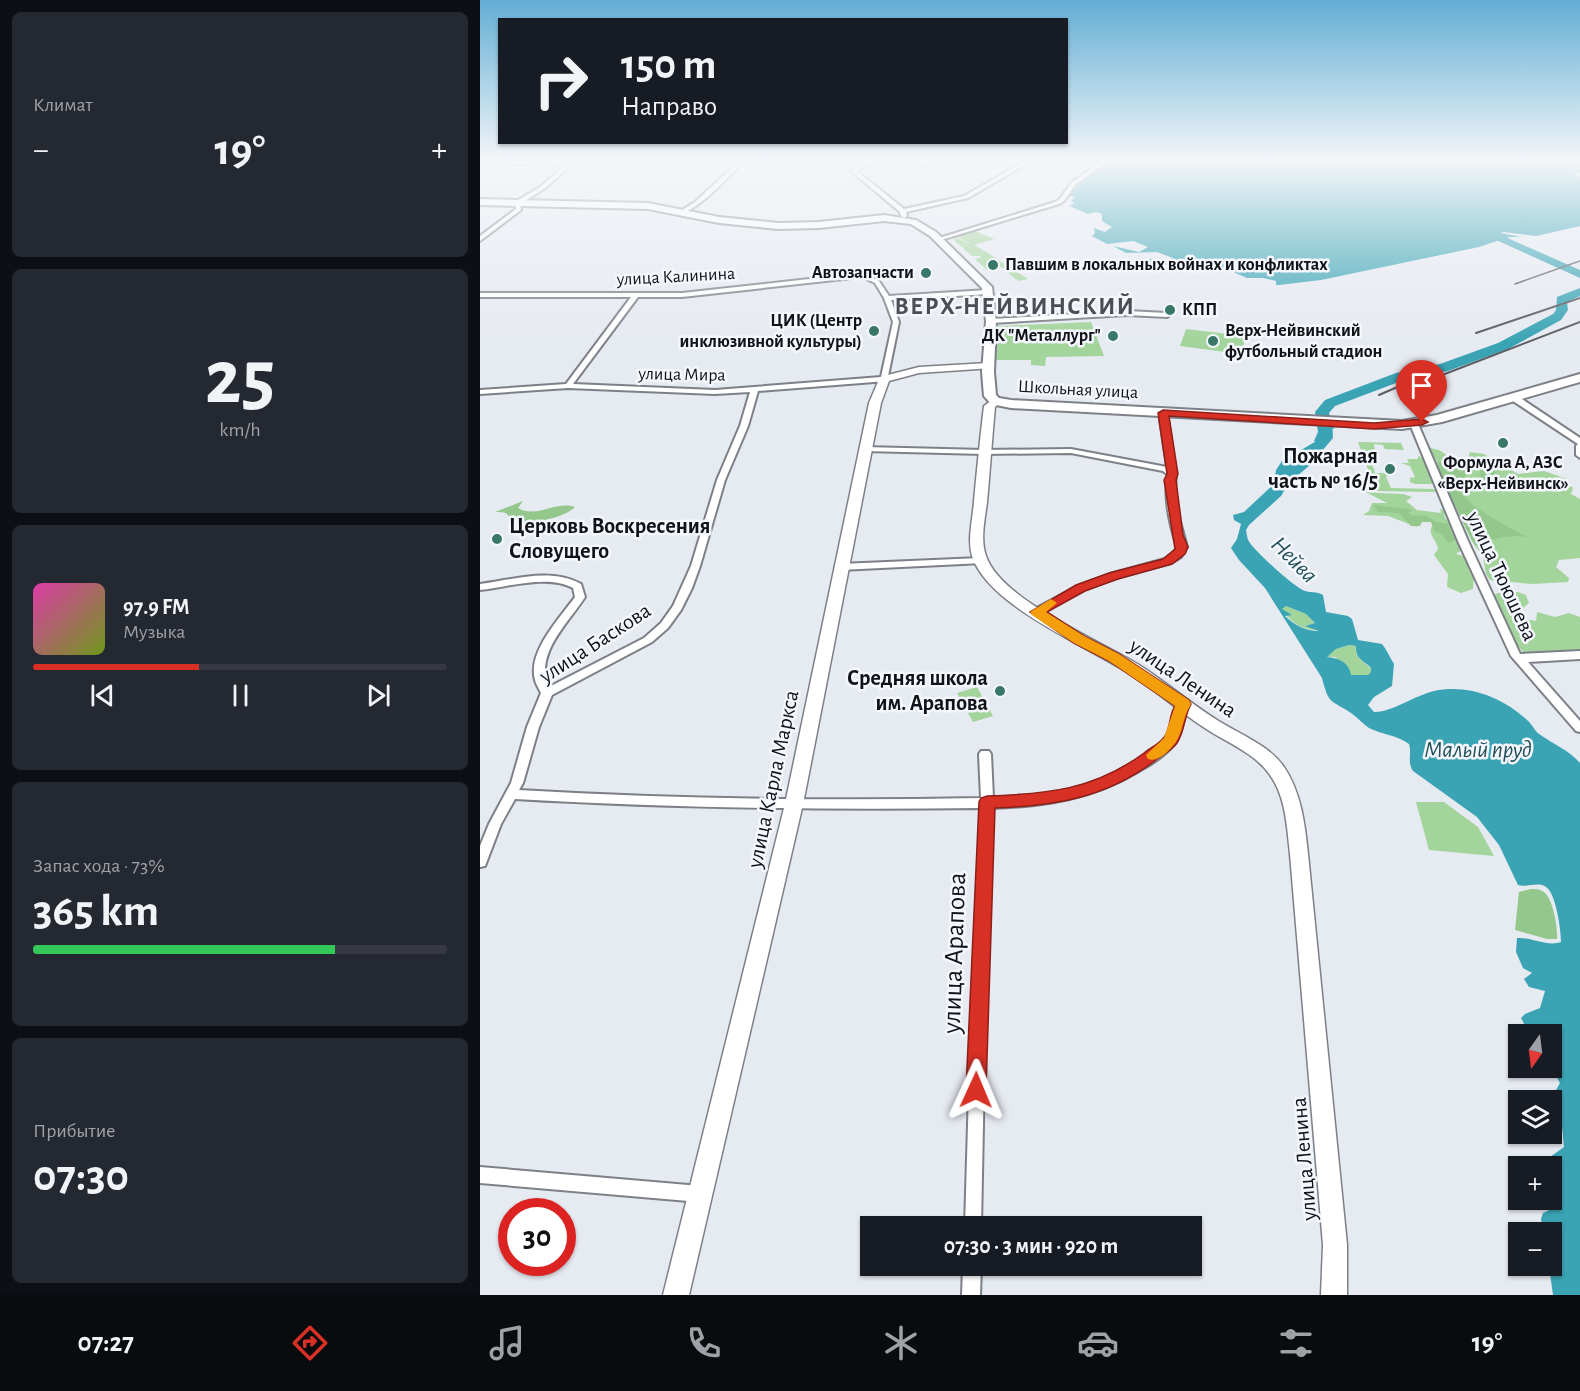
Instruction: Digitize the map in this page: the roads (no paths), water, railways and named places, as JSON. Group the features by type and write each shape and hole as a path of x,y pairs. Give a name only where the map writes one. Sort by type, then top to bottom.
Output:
{"main road":[{"path":"726,221 778,226 854,221"},
{"path":"915,221 939,239 982,282 988,291 991,321 988,366 990,396 995,401"},
{"name":"Школьная улица","path":"995,401 1026,406 1374,426 1414,424 1580,378"}],"street":[{"path":"480,239 503,221"},
{"path":"939,239 997,221"},
{"name":"улица Калинина","path":"480,295 691,294 853,275 872,278"},
{"name":"улица Карла Маркса","path":"676,1295 794,804 864,449 896,326 887,298 872,278"},
{"path":"887,298 988,291"},
{"path":"568,387 636,295"},
{"path":"991,321 1127,313 1167,315"},
{"path":"884,379 927,368 988,366"},
{"name":"улица Мира","path":"480,392 568,387 680,392 754,390 884,379"},
{"name":"улица Баскова","path":"480,862 495,824 521,772 533,728 548,693 648,640 668,622 678,605 700,555 721,480 740,436 754,390"},
{"path":"1513,397 1580,444 1580,455"},
{"path":"840,567 980,561 978,535 984,452 990,406 995,401"},
{"path":"1037,612 1081,588 1113,576 1168,561 1178,555 1182,547 1177,535 1174,515 1170,480 1172,474 1163,413"},
{"name":"улица Тююшева","path":"1414,424 1463,541 1516,656 1580,728"},
{"path":"864,449 984,452 1071,451 1166,469 1172,474"},
{"name":"улица Ленина","path":"980,561 1002,587 1037,612 1114,658 1184,704 1221,732 1272,763 1282,780 1291,807 1307,943 1335,1245 1334,1295"},
{"path":"480,587 566,579 578,586 580,597 558,628 539,664 538,670 548,693"},
{"path":"1520,659 1580,655"},
{"path":"511,794 649,803 794,804 1041,800 1101,785 1130,772 1171,741 1179,712 1184,704"},
{"name":"улица Арапова","path":"973,1216 987,802 985,754"},
{"path":"480,1175 700,1194"},
{"path":"971,1295 972,1276"}],"water":[{"path":"1103,221 1580,221 1580,226 1536,236 1501,233 1521,237 1507,237 1513,241 1500,240 1479,247 1321,280 1276,285 1276,281 1247,278 1231,271 1207,266 1139,262 1147,259 1173,258 1157,252 1126,253 1113,246 1139,252 1148,247 1133,241 1107,244 1092,236 1095,233 1094,228 1105,232 1112,227"},
{"name":"Малый пруд","path":"1319,420 1335,428 1332,429 1333,438 1310,465 1289,483 1281,496 1246,530 1250,543 1293,584 1305,591 1323,595 1326,612 1348,616 1352,619 1358,640 1384,646 1394,664 1392,686 1374,697 1368,705 1374,712 1395,707 1434,691 1459,689 1472,691 1507,705 1529,722 1539,734 1580,763 1580,1295 1553,1295 1550,1276 1562,1276 1562,1222 1542,1222 1541,1219 1543,1213 1549,1210 1562,1210 1562,1156 1551,1156 1564,1147 1562,1090 1556,1090 1560,1083 1557,1078 1562,1078 1562,1024 1524,1024 1521,1018 1540,1008 1545,991 1529,987 1524,979 1532,973 1523,968 1516,952 1517,938 1550,943 1561,942 1553,896 1543,885 1518,885 1499,845 1477,817 1413,771 1410,764 1409,744 1369,728 1331,700 1322,678 1265,588 1231,548 1237,539 1241,524 1234,520 1233,515 1244,512 1274,484 1276,470 1282,461 1320,439","holes":["1286,606 1306,614 1315,623 1305,626 1319,631 1305,629 1293,622 1285,616 1292,615 1282,609","1349,645 1356,646 1358,657 1371,668 1368,675 1351,675 1348,667 1342,662 1327,657 1336,649"]}],"waterway":[{"name":"Нейва","path":"1487,232 1518,245"},
{"name":"Нейва","path":"1523,248 1580,274"},
{"name":"Нейва","path":"1322,441 1326,432 1322,412 1330,403 1401,376 1443,368 1503,346 1557,317 1562,310 1561,300 1580,292"}],"railway":[{"path":"1515,284 1580,261"},
{"path":"1476,333 1580,298"},
{"path":"1401,394 1437,377 1580,322"},
{"path":"1379,395 1409,382"}],"place":[{"name":"Павшим в локальных войнах и конфликтах","path":"993,265"},
{"name":"Автозапчасти","path":"926,273"},
{"name":"КПП","path":"1170,310"},
{"name":"ЦИК (Центр инклюзивной культуры)","path":"874,331"},
{"name":"ДК \"Металлург\"","path":"1113,336"},
{"name":"Верх-Нейвинский футбольный стадион","path":"1213,341"},
{"name":"Формула А, АЗС «Верх-Нейвинск»","path":"1503,443"},
{"name":"Пожарная часть № 16/5","path":"1390,469"},
{"name":"Церковь Воскресения Словущего","path":"497,539"},
{"name":"Средняя школа им. Арапова","path":"1000,691"}],"district":[{"name":"ВЕРХ-НЕЙВИНСКИЙ","path":"1015,307"}]}
